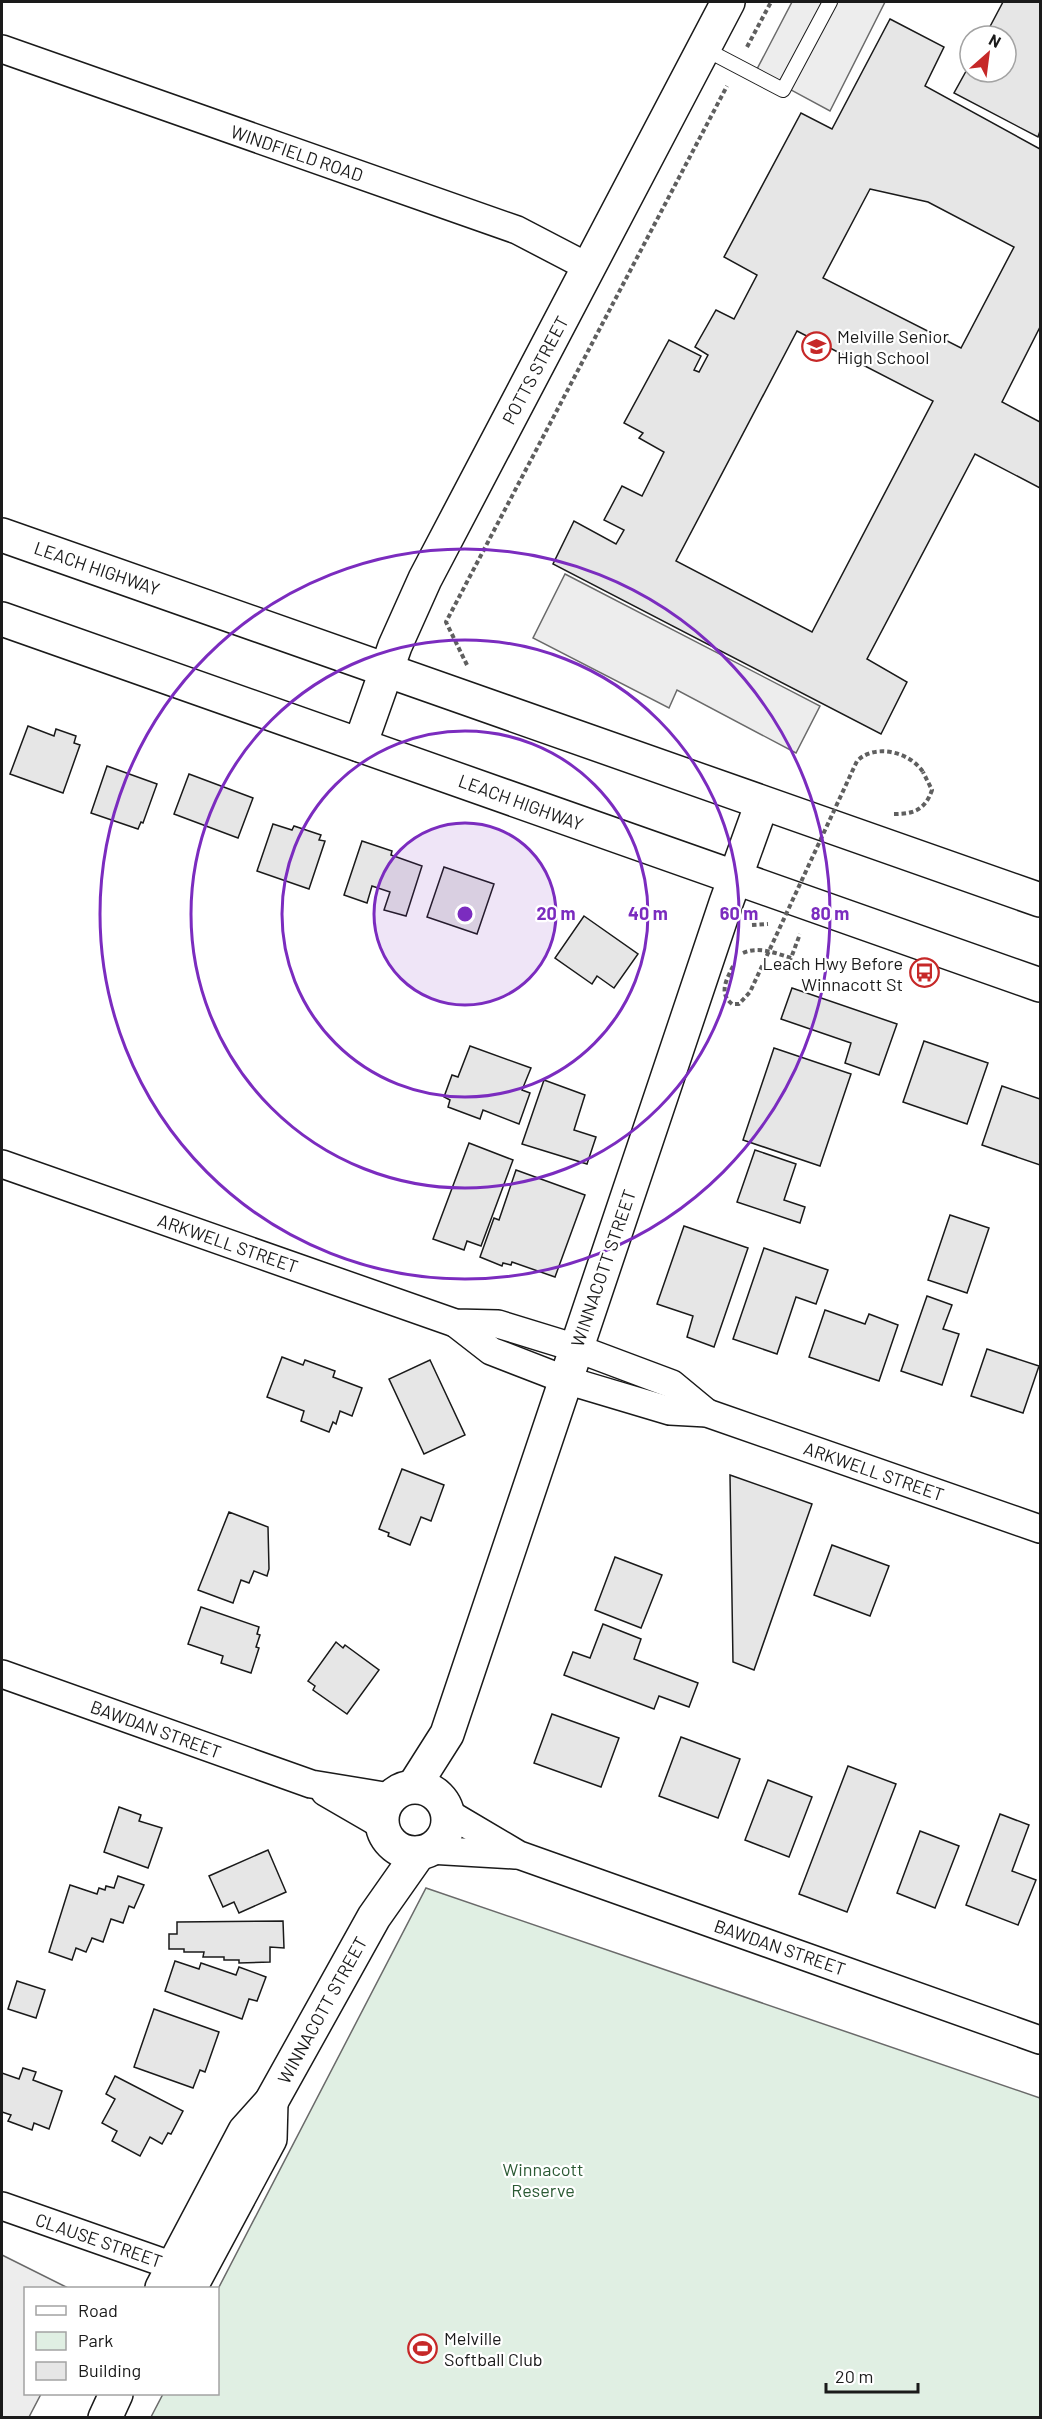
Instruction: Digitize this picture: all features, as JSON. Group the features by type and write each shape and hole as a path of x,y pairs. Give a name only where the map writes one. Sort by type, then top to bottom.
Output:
{"main road":[{"name":"POTTS STREET","path":"360,745 407,615 728,2"},
{"name":"LEACH HIGHWAY","path":"2,535 1041,900"},
{"name":"LEACH HIGHWAY","path":"2,619 1041,985"},
{"name":"WINNACOTT STREET","path":"374,1917 410,1810 447,1734 762,802"},
{"name":"WINNACOTT STREET","path":"181,2279 245,2131 271,2102 374,1917 424,1851 443,1838 447,1830 410,1810"},
{"path":"410,1810 401,1850 424,1851"}],"street":[{"name":"WINDFIELD ROAD","path":"2,49 517,230 588,267"},
{"name":"ARKWELL STREET","path":"2,1164 455,1323 498,1324 576,1348 672,1384 707,1413"},
{"name":"ARKWELL STREET","path":"455,1323 491,1351 566,1380 670,1411 707,1413 1041,1529"},
{"name":"BAWDAN STREET","path":"2,1674 311,1784 410,1810 519,1855 1041,2040"},
{"name":"BAWDAN STREET","path":"424,1851 519,1855"},
{"name":"CLAUSE STREET","path":"2,2206 181,2279"}],"lane":[{"path":"703,48 783,90 830,2"}],"path":[{"path":"469,670 446,622 771,2"},
{"path":"722,915 755,926 769,924 800,932 791,958 761,950 742,953 733,966 724,988 724,994 732,1004 739,1004 750,992 857,761 862,756 878,752 899,754 919,765 923,771 932,790 925,805 909,814 893,814"},
{"path":"840,796 851,799"}],"green space":[{"name":"Winnacott Reserve","path":"426,1888 1040,2098 1040,2417 151,2417 162,2395 219,2395 219,2287"}],"shaded area":[{"path":"792,2 885,2 830,111 756,71"},
{"path":"565,574 820,706 796,753 677,690 669,708 533,638"},
{"path":"2,2255 66,2287 24,2287 24,2395 40,2395 29,2417 2,2417"}],"building":[{"path":"1003,2 1040,2 1040,131 1038,137 954,93 959,84 1018,84 1018,24 991,24"},
{"path":"890,19 944,47 925,86 1040,149 1040,327 1002,402 1040,422 1040,488 975,454 867,659 907,682 881,734 553,564 574,521 616,544 624,530 604,520 622,486 642,496 664,452 639,438 643,433 624,423 669,340 701,356 694,370 699,372 708,355 695,347 716,310 734,319 757,275 724,257 801,113 832,129","holes":["870,189 928,202 1014,247 961,348 823,278","797,331 933,401 812,632 676,561"]},
{"path":"28,726 54,736 56,729 76,736 74,743 80,745 63,793 10,774"},
{"path":"107,766 157,784 143,823 141,822 138,829 91,813"},
{"path":"189,774 253,798 238,838 174,814"},
{"path":"273,824 292,830 294,826 321,835 319,840 325,841 309,889 257,871"},
{"path":"362,841 392,851 391,855 422,866 406,916 384,910 390,892 372,886 367,903 344,895"},
{"path":"444,867 494,884 477,934 427,917"},
{"path":"584,916 638,954 614,988 597,976 592,984 555,958"},
{"path":"792,988 897,1024 879,1075 845,1063 851,1043 781,1019"},
{"path":"924,1041 988,1063 967,1124 903,1102"},
{"path":"470,1046 531,1068 522,1090 530,1093 519,1124 483,1110 480,1119 448,1107 450,1100 444,1097 452,1075 458,1077"},
{"path":"774,1048 851,1074 820,1166 743,1140"},
{"path":"544,1080 585,1095 574,1130 596,1137 587,1164 522,1144"},
{"path":"1002,1086 1040,1099 1040,1165 982,1145"},
{"path":"469,1143 513,1160 481,1246 467,1241 464,1250 433,1239"},
{"path":"755,1150 796,1164 784,1200 805,1207 800,1223 737,1202"},
{"path":"516,1170 585,1195 555,1277 512,1262 511,1265 503,1263 502,1266 480,1257 494,1218 499,1220"},
{"path":"950,1215 989,1228 967,1293 928,1280"},
{"path":"684,1226 748,1248 714,1347 687,1337 693,1316 657,1304"},
{"path":"764,1248 828,1270 816,1304 796,1297 777,1354 733,1339"},
{"path":"927,1296 952,1305 943,1329 959,1334 942,1385 901,1371"},
{"path":"825,1310 865,1324 869,1314 898,1325 879,1381 809,1357"},
{"path":"987,1349 1039,1366 1023,1413 971,1396"},
{"path":"282,1357 303,1365 305,1360 335,1371 333,1377 362,1388 352,1416 340,1411 336,1424 333,1422 329,1432 301,1421 304,1411 267,1397"},
{"path":"430,1360 465,1435 424,1454 389,1379"},
{"path":"402,1469 444,1485 431,1521 421,1517 410,1545 388,1536 389,1533 379,1529"},
{"path":"730,1475 812,1504 754,1670 733,1662"},
{"path":"229,1512 268,1527 269,1569 267,1576 254,1571 249,1583 241,1580 233,1603 198,1590"},
{"path":"832,1545 889,1566 870,1616 814,1595"},
{"path":"615,1557 662,1575 641,1628 595,1610"},
{"path":"201,1607 259,1627 257,1634 260,1635 256,1647 259,1648 251,1673 221,1663 223,1656 188,1644"},
{"path":"603,1624 641,1639 634,1659 698,1683 689,1707 659,1696 654,1709 564,1675 573,1652 590,1658"},
{"path":"336,1642 343,1648 345,1645 379,1670 347,1714 313,1690 315,1686 308,1681"},
{"path":"552,1714 619,1738 601,1787 534,1763"},
{"path":"681,1737 740,1759 718,1818 659,1796"},
{"path":"848,1766 896,1784 847,1912 799,1894"},
{"path":"768,1780 812,1797 789,1857 745,1840"},
{"path":"119,1807 141,1815 139,1821 162,1828 148,1868 104,1852"},
{"path":"1000,1814 1029,1825 1012,1871 1036,1880 1018,1925 966,1905"},
{"path":"920,1831 959,1846 935,1908 897,1893"},
{"path":"268,1850 286,1892 239,1913 234,1902 223,1907 209,1876"},
{"path":"118,1876 144,1885 134,1908 129,1906 123,1923 111,1919 103,1942 92,1938 86,1952 76,1948 72,1960 49,1952 70,1885 97,1894 99,1888 105,1890 106,1886 114,1888"},
{"path":"283,1921 284,1948 270,1947 270,1962 239,1963 239,1960 224,1960 224,1957 203,1957 204,1952 169,1949 169,1934 177,1934 177,1922"},
{"path":"175,1961 199,1969 201,1963 236,1975 239,1967 266,1977 257,2001 249,1999 242,2019 165,1991"},
{"path":"17,1981 45,1990 36,2018 8,2009"},
{"path":"154,2009 219,2032 205,2072 200,2070 193,2088 134,2067"},
{"path":"23,2068 36,2072 33,2080 62,2091 49,2129 34,2123 32,2130 8,2121 11,2115 2,2112 2,2073 19,2079"},
{"path":"115,2076 183,2111 171,2134 168,2133 162,2144 150,2137 140,2156 112,2141 117,2131 102,2123 115,2099 106,2094"}],"place":[{"name":"Melville Senior High School","path":"816,346"},
{"name":"Leach Hwy Before Winnacott St","path":"924,973"},
{"name":"Melville Softball Club","path":"423,2348"}]}
